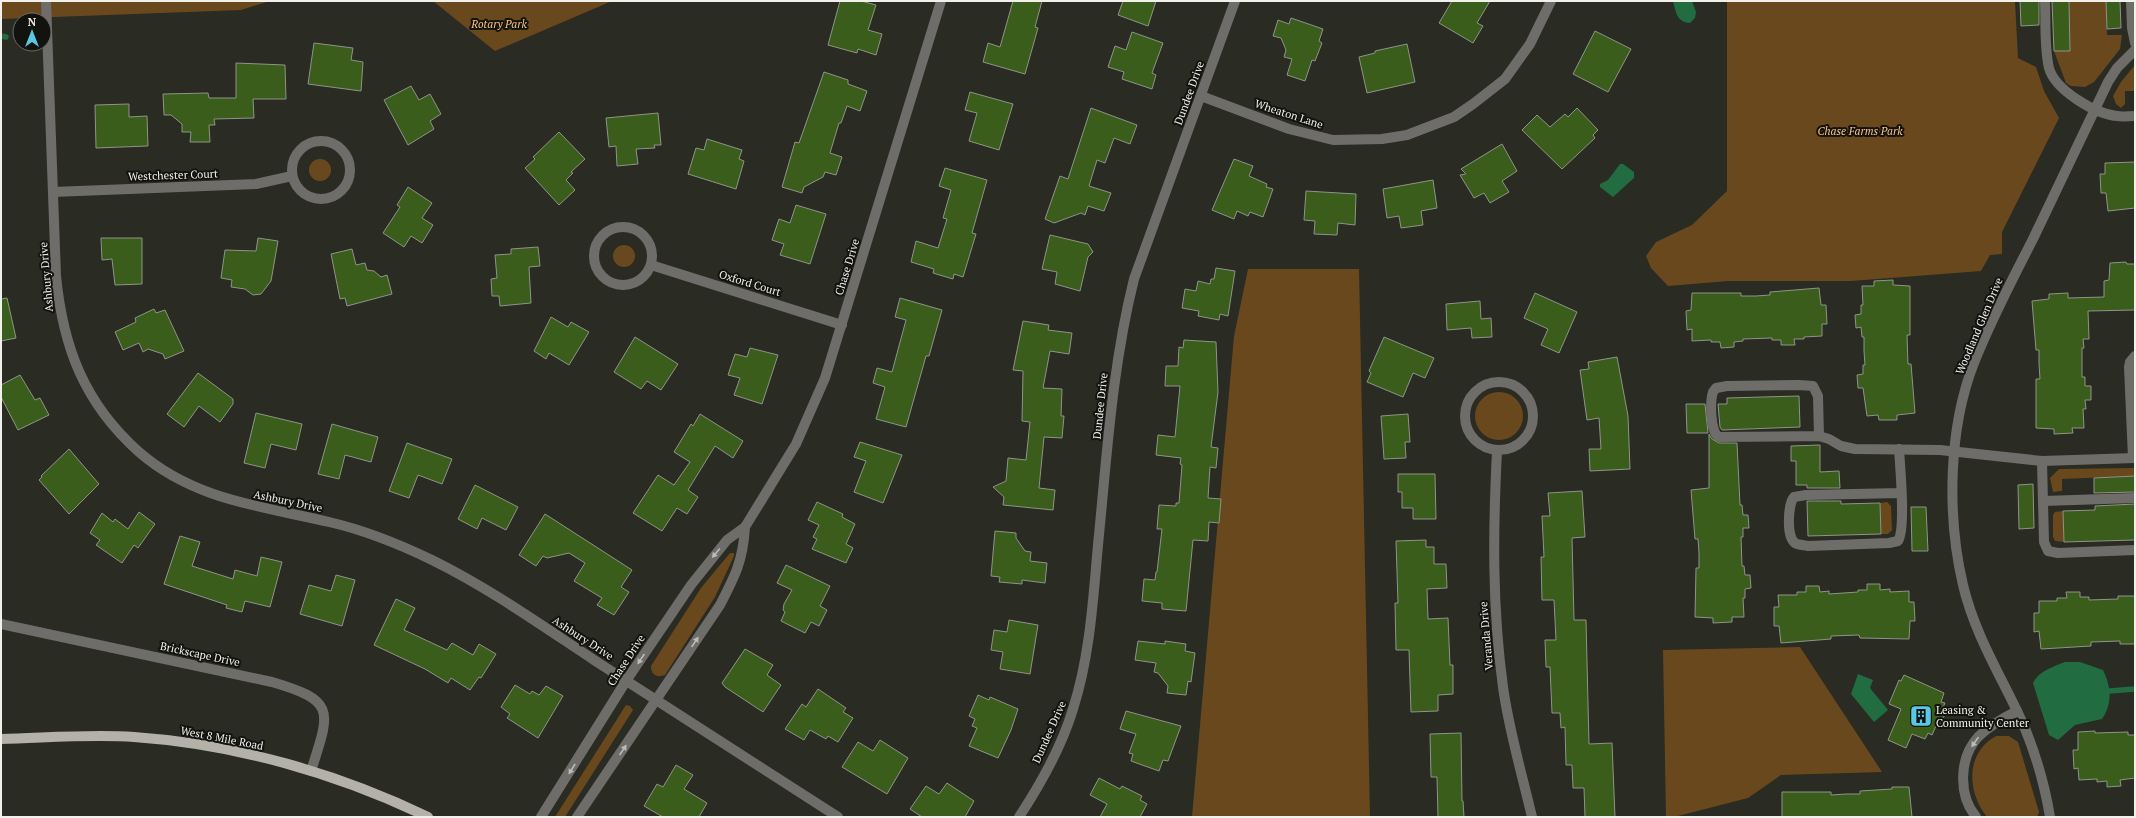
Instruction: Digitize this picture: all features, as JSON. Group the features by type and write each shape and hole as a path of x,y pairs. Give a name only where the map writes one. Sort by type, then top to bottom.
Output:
{"main road":[{"name":"West 8 Mile Road","path":"1,739 98,736 165,740 241,753 311,771 387,798 428,817"}],"street":[{"name":"Ashbury Drive","path":"46,1 59,307 72,356 94,399 114,426 139,452 178,478 212,495 246,504 331,522 393,542 432,560 479,585 838,817"},
{"name":"Chase Drive","path":"541,817 626,681 691,585 727,540 745,527 796,444 812,412 825,378 842,324 941,1"},
{"name":"Dundee Drive","path":"1019,817 1056,751 1073,709 1090,632 1114,376 1123,325 1134,279 1235,1"},
{"name":"Wheaton Lane","path":"1201,96 1296,131 1327,139 1358,140 1407,135 1454,117 1505,79 1530,44 1550,1"},
{"path":"2045,1 2048,61 2053,78 2071,95 2095,109 2117,116 2135,116"},
{"path":"2131,1 2132,28 2135,43"},
{"name":"Woodland Glen Drive","path":"2050,817 2041,775 2017,711 1978,631 1963,585 1954,524 1953,489 1955,452 1962,406 1973,365 2000,301 2108,82 2121,64 2135,50"},
{"path":"315,142 333,144 346,157 349,166 346,183 341,191 326,199 317,199 301,192 292,176 292,167 299,151 306,145 315,142"},
{"name":"Westchester Court","path":"53,192 256,184 292,176"},
{"path":"618,228 633,229 647,240 651,248 651,265 646,274 639,280 622,285 613,284 600,274 594,258 595,250 599,241 605,234 618,228"},
{"name":"Oxford Court","path":"651,265 842,324"},
{"path":"1819,436 1818,396 1813,386 1726,386 1716,388 1713,392 1713,429 1716,436 1719,437 1819,436 1848,448 1955,452 2042,461 2134,458 2133,409 2129,367 2130,362 2135,356"},
{"path":"1502,382 1512,384 1527,395 1531,403 1534,420 1530,433 1521,443 1512,448 1498,451 1482,446 1473,439 1465,420 1465,410 1475,391 1483,386 1502,382"},
{"path":"1899,449 1901,492 1902,533 1898,541 1894,543 1808,546 1794,543 1791,538 1790,507 1794,497 1800,495 1901,492"},
{"name":"Veranda Drive","path":"1498,451 1493,567 1495,610 1503,688 1532,817"},
{"path":"2042,461 2044,542 2048,550 2058,553 2135,550"},
{"path":"2043,501 2135,498"},
{"name":"Chase Drive","path":"577,817 720,605 739,568 744,550 745,527"},
{"name":"Brickscape Drive","path":"1,624 272,682 306,693 317,700 322,706 325,716 311,771"},
{"path":"1976,817 1966,801 1963,788 1963,771 1968,753 1978,738 1987,729 2017,711"}],"green space":[{"path":"1,1 270,1 241,10 52,17 52,12 12,12 12,19 1,19"},
{"name":"Rotary Park","path":"433,1 612,1 495,51"},
{"name":"Chase Farms Park","path":"1727,1 2015,1 2018,58 2036,67 2044,91 2059,118 2002,232 2002,254 1990,255 1981,271 1851,281 1728,281 1668,286 1651,268 1646,256 1656,242 1692,225 1727,191"},
{"path":"2069,1 2106,1 2107,35 2122,35 2120,49 2094,82 2085,87 2071,86 2066,83 2054,51 2070,51"},
{"path":"2135,65 2135,91 2125,91 2125,104 2121,108 2116,104 2113,96 2121,82"},
{"path":"320,159 328,162 331,170 328,178 320,181 312,178 309,170 312,162"},
{"path":"624,245 632,248 635,256 632,264 624,267 616,264 613,256 616,248"},
{"path":"1248,269 1359,269 1370,817 1192,817 1234,336"},
{"path":"1499,392 1508,394 1516,399 1521,407 1523,416 1521,425 1516,433 1508,438 1499,440 1490,438 1482,433 1477,425 1475,416 1477,407 1482,399 1490,394"},
{"path":"2135,468 2135,476 2062,479 2062,491 2053,492 2050,478 2059,469"},
{"path":"1887,502 1891,506 1892,530 1888,534 1881,534 1880,503"},
{"path":"2063,511 2064,542 2055,541 2053,537 2053,515 2055,512"},
{"path":"730,553 734,553 734,556 715,597 665,675 657,676 653,674 651,666 701,588"},
{"path":"1800,647 1882,772 1781,775 1748,798 1674,817 1666,817 1663,650"},
{"path":"626,705 630,706 633,710 565,817 555,817"},
{"path":"1996,736 2009,736 2018,742 2039,812 2037,817 1987,817 1980,807 1973,785 1972,774 1974,763 1979,752 1986,743"}],"shaded area":[{"path":"1673,1 1692,1 1696,12 1695,18 1690,23 1680,19 1676,13"},
{"path":"1620,164 1623,164 1634,172 1634,178 1613,197 1600,187 1600,184 1608,180"},
{"path":"2065,662 2080,662 2103,670 2108,682 2110,695 2106,713 2102,719 2075,725 2058,740 2049,735 2033,683 2042,672"},
{"path":"1858,674 1873,680 1870,688 1888,710 1874,722 1851,694"}],"building":[{"path":"840,1 861,1 876,5 868,30 882,34 876,55 858,49 857,53 828,45"},
{"path":"1013,1 1042,1 1035,27 1038,28 1025,74 983,62 988,43 1000,47"},
{"path":"1123,1 1156,1 1148,26 1118,15"},
{"path":"1452,1 1490,1 1477,23 1483,26 1473,43 1439,23"},
{"path":"2020,1 2039,1 2039,25 2021,26"},
{"path":"2052,1 2069,1 2070,51 2054,51"},
{"path":"2106,1 2120,1 2121,28 2107,29"},
{"path":"1291,18 1323,29 1319,41 1322,43 1315,61 1312,60 1305,81 1287,75 1292,59 1284,57 1286,50 1281,38 1273,36 1278,20 1289,24"},
{"path":"1595,31 1631,49 1608,92 1573,74"},
{"path":"1132,32 1163,43 1152,73 1156,75 1152,89 1122,79 1124,72 1108,67 1115,46 1126,50"},
{"path":"314,43 353,48 351,60 363,62 361,91 308,84"},
{"path":"1407,44 1415,82 1367,93 1359,57 1375,53 1375,51"},
{"path":"236,63 285,65 286,99 253,99 254,118 214,119 215,125 209,125 210,142 190,142 191,132 182,132 182,124 171,115 164,115 163,94 208,93 209,98 236,98"},
{"path":"824,72 848,80 848,84 867,91 860,111 847,106 841,123 839,123 830,153 842,157 836,175 825,172 823,177 804,187 802,193 782,187 795,142 799,143"},
{"path":"411,86 419,100 430,94 441,114 430,121 434,129 408,145 384,100"},
{"path":"970,92 1013,104 999,150 969,141 977,113 965,110"},
{"path":"129,104 129,117 147,116 148,146 96,148 95,105"},
{"path":"1091,108 1137,125 1130,144 1114,138 1105,163 1097,160 1089,186 1111,193 1104,211 1088,206 1085,215 1081,213 1054,223 1045,219 1060,176 1068,179"},
{"path":"1577,108 1598,130 1593,135 1595,138 1562,169 1522,130 1537,115 1550,127 1565,114 1568,117"},
{"path":"658,113 661,145 654,145 655,148 636,149 638,164 617,166 616,146 609,147 606,118"},
{"path":"559,132 585,159 571,172 573,173 566,180 575,190 559,205 525,168 535,159 533,157"},
{"path":"707,139 742,150 739,159 744,161 736,189 688,174 696,148 704,150"},
{"path":"1502,144 1517,171 1502,181 1509,192 1490,203 1484,193 1474,198 1460,175 1466,174 1461,169"},
{"path":"1234,159 1253,166 1249,176 1267,184 1266,187 1273,189 1263,217 1250,212 1248,216 1237,211 1234,219 1212,210"},
{"path":"2135,162 2135,208 2108,211 2106,193 2101,193 2100,174 2105,174 2105,163"},
{"path":"945,168 987,180 972,233 976,234 963,277 954,274 953,279 933,273 934,269 911,262 916,241 938,248 947,219 943,218 951,190 939,186"},
{"path":"1433,180 1437,208 1421,211 1423,225 1401,228 1399,216 1387,218 1383,189"},
{"path":"408,187 432,203 422,218 433,225 422,243 411,236 404,247 383,233 400,207 397,205"},
{"path":"1306,191 1356,194 1355,225 1338,223 1337,235 1314,234 1315,221 1304,220"},
{"path":"796,205 826,214 810,264 780,255 784,244 772,240 779,219 790,223"},
{"path":"1050,235 1088,244 1093,252 1088,257 1080,291 1055,284 1057,272 1042,269"},
{"path":"101,238 142,238 142,284 115,285 112,259 102,260"},
{"path":"258,238 278,241 271,281 261,294 253,295 245,289 231,287 232,280 221,278 225,250 256,251"},
{"path":"538,247 540,266 529,267 531,303 500,306 499,296 492,296 491,279 497,278 495,255 511,254 511,249"},
{"path":"352,249 356,265 365,263 367,270 374,271 381,277 387,275 392,294 347,306 345,298 340,299 331,254"},
{"path":"2126,262 2127,264 2135,264 2135,310 2088,311 2089,339 2083,339 2084,348 2082,348 2082,377 2085,377 2085,386 2091,386 2091,400 2085,400 2086,409 2083,409 2084,428 2072,428 2073,433 2054,434 2054,429 2036,428 2036,379 2040,379 2039,350 2036,350 2032,301 2049,299 2049,294 2068,293 2068,298 2104,297 2104,281 2109,280 2110,263"},
{"path":"1216,268 1235,271 1228,316 1220,314 1219,320 1198,316 1199,311 1182,308 1185,289 1196,291 1198,281 1210,284 1211,279 1214,279"},
{"path":"1893,280 1893,285 1910,286 1910,335 1907,335 1908,364 1911,364 1915,413 1897,415 1897,420 1879,420 1878,415 1867,416 1863,388 1858,388 1857,375 1863,374 1863,365 1865,365 1864,337 1862,337 1861,327 1856,328 1855,315 1861,314 1861,305 1863,305 1862,286 1874,286 1874,281"},
{"path":"1819,288 1821,305 1826,305 1827,324 1822,324 1822,336 1794,339 1795,345 1781,345 1781,340 1772,340 1772,338 1743,339 1743,341 1734,342 1734,347 1721,348 1720,342 1711,342 1711,340 1692,341 1692,329 1687,330 1686,311 1691,310 1692,293 1741,293 1741,296 1756,296 1770,295 1770,292"},
{"path":"1535,293 1577,312 1559,353 1541,345 1548,329 1524,318"},
{"path":"7,298 16,338 1,341 1,299"},
{"path":"900,298 942,310 929,356 926,356 906,427 876,419 885,387 873,383 877,368 892,372 906,320 895,317"},
{"path":"1480,301 1481,319 1491,318 1492,337 1472,338 1471,328 1447,330 1446,304"},
{"path":"154,309 156,313 165,310 184,351 165,359 163,354 148,349 143,352 139,343 123,350 115,332 136,322 135,318"},
{"path":"551,317 568,327 571,322 589,332 569,365 549,353 546,359 534,351"},
{"path":"1023,321 1049,325 1048,330 1072,333 1069,354 1050,351 1043,388 1062,389 1061,416 1064,416 1062,438 1044,437 1039,488 1055,490 1053,510 1003,505 1004,497 993,487 1006,481 1008,458 1026,460 1030,422 1022,421 1023,371 1013,370"},
{"path":"635,337 678,364 661,390 647,381 641,389 614,372"},
{"path":"1384,337 1434,358 1425,378 1413,373 1403,397 1367,382 1371,373 1369,371"},
{"path":"1184,340 1216,342 1218,392 1211,447 1218,448 1216,468 1210,467 1208,498 1221,499 1219,523 1209,522 1208,541 1193,540 1186,611 1162,609 1162,603 1142,601 1144,579 1155,580 1157,572 1162,529 1157,529 1159,505 1176,506 1176,503 1179,503 1182,465 1180,464 1181,458 1156,455 1158,435 1175,437 1180,386 1165,386 1166,366 1178,366 1179,347 1183,348"},
{"path":"750,348 778,355 762,404 734,395 740,378 728,375 735,354 747,357"},
{"path":"1617,357 1628,416 1630,469 1590,471 1589,449 1601,449 1599,418 1587,420 1580,370 1589,369 1588,362"},
{"path":"198,373 233,399 233,404 220,422 199,406 184,427 167,414"},
{"path":"20,375 35,400 40,398 49,415 18,430 1,397 1,385"},
{"path":"1799,396 1800,427 1722,430 1720,427 1718,404 1727,404 1727,398"},
{"path":"1686,404 1705,404 1708,433 1687,433"},
{"path":"256,413 302,424 296,450 271,444 265,468 244,463"},
{"path":"700,414 743,441 733,458 715,446 688,490 698,497 687,514 677,508 662,531 633,513 658,475 674,485 690,462 674,452 691,424 693,426"},
{"path":"1408,414 1410,442 1405,442 1406,458 1384,459 1381,416"},
{"path":"332,424 378,437 371,462 345,455 339,479 318,474"},
{"path":"1709,434 1712,439 1719,443 1737,443 1740,505 1742,505 1743,515 1748,515 1749,528 1743,528 1743,537 1741,537 1742,566 1744,566 1745,575 1750,575 1751,588 1745,589 1745,598 1743,598 1744,617 1732,617 1732,622 1713,623 1713,618 1695,617 1696,568 1699,568 1699,553 1698,539 1695,539 1691,490 1709,488"},
{"path":"860,442 902,455 883,503 854,492 866,461 854,457"},
{"path":"407,443 452,459 442,484 418,475 409,498 389,491"},
{"path":"1820,445 1820,472 1839,471 1840,488 1807,488 1807,485 1796,485 1796,461 1791,461 1791,446"},
{"path":"69,449 99,484 69,514 39,480 42,477 41,476"},
{"path":"1398,474 1435,474 1436,519 1413,519 1413,508 1402,508 1402,492 1398,492"},
{"path":"2135,476 2135,492 2094,493 2094,478"},
{"path":"2033,484 2034,528 2019,529 2018,485"},
{"path":"475,485 518,507 506,530 482,518 477,529 458,519"},
{"path":"1582,491 1585,537 1572,538 1574,620 1586,620 1589,744 1612,743 1615,817 1585,817 1584,788 1573,788 1572,765 1566,765 1565,727 1561,728 1560,713 1552,713 1550,667 1546,667 1545,640 1556,640 1554,600 1542,600 1541,557 1544,557 1542,516 1550,516 1548,493"},
{"path":"1807,501 1841,501 1841,504 1880,503 1881,534 1808,536"},
{"path":"817,502 843,514 842,517 855,524 846,544 853,548 846,563 812,549 817,539 813,537 819,525 808,520"},
{"path":"2135,504 2135,540 2064,542 2063,511 2095,510 2095,506"},
{"path":"1911,507 1926,507 1928,551 1912,551"},
{"path":"139,512 155,524 138,548 134,545 122,563 96,545 100,540 90,533 102,513 113,522 115,519 128,529"},
{"path":"545,514 632,570 621,587 629,592 614,615 597,605 602,598 574,581 585,563 569,553 547,558 543,556 536,566 519,555"},
{"path":"995,531 1016,533 1016,538 1025,551 1031,552 1030,561 1047,563 1045,583 1022,580 1022,584 999,582 1000,577 991,576"},
{"path":"180,536 200,542 192,566 233,579 235,570 257,576 261,557 282,562 270,607 245,601 242,612 226,608 227,605 164,584"},
{"path":"1426,540 1426,547 1434,547 1434,564 1446,564 1447,588 1427,589 1428,619 1448,618 1450,665 1453,665 1453,694 1438,695 1438,711 1411,712 1409,650 1396,650 1395,603 1398,603 1396,541"},
{"path":"786,565 830,586 820,606 827,610 819,626 811,622 805,633 781,621 785,612 783,610 784,604 792,590 777,583"},
{"path":"336,575 355,580 342,626 300,614 309,585 331,591"},
{"path":"1867,584 1880,584 1880,590 1890,589 1890,592 1909,591 1909,602 1914,602 1915,621 1910,621 1909,639 1860,638 1859,635 1831,636 1831,639 1781,643 1779,626 1774,626 1774,607 1779,607 1778,595 1797,595 1797,592 1806,592 1806,586 1819,586 1820,592 1829,591 1829,594 1858,592 1858,590 1867,590"},
{"path":"2066,592 2080,592 2080,597 2089,597 2089,600 2118,599 2118,596 2135,596 2135,644 2120,644 2120,641 2091,642 2091,646 2041,649 2039,631 2034,632 2034,613 2039,613 2039,601 2057,601 2057,598 2067,598"},
{"path":"396,599 415,608 404,630 447,650 452,643 473,655 479,644 496,654 481,678 479,677 470,690 451,678 448,683 425,669 374,645"},
{"path":"1009,620 1038,625 1030,674 1000,669 1003,652 991,650 994,630 1007,632"},
{"path":"1138,641 1165,644 1165,641 1186,644 1185,651 1195,653 1191,682 1188,681 1186,695 1167,693 1168,686 1158,673 1154,672 1156,663 1135,660"},
{"path":"745,649 773,665 767,675 781,685 763,712 725,687 722,683"},
{"name":"Leasing & Community Center","path":"1904,675 1944,693 1941,702 1945,703 1941,712 1945,714 1939,728 1936,726 1932,735 1928,733 1925,739 1912,734 1906,748 1888,740 1901,709 1889,704 1899,680 1901,681"},
{"path":"515,685 530,694 532,691 539,695 546,686 563,696 538,738 507,718 510,714 501,707"},
{"path":"818,689 846,708 843,712 853,718 838,742 828,736 826,739 810,730 804,740 785,729 802,704 806,707"},
{"path":"978,695 989,700 990,697 1018,709 1011,730 998,758 969,746 977,728 972,726 975,719 969,716"},
{"path":"1126,711 1181,726 1168,761 1163,760 1159,771 1131,761 1133,754 1129,753 1136,734 1120,729"},
{"path":"2095,731 2095,733 2128,732 2128,735 2135,735 2135,778 2120,780 2121,786 2107,787 2107,781 2097,782 2097,779 2079,780 2078,768 2074,769 2073,750 2078,750 2078,732"},
{"path":"1461,733 1462,801 1464,817 1438,817 1437,777 1431,777 1430,734"},
{"path":"880,740 908,758 887,794 842,767 858,742 873,751"},
{"path":"676,765 693,775 684,789 707,803 699,817 663,817 644,806 657,784 663,787"},
{"path":"1099,778 1120,789 1122,786 1142,796 1140,800 1147,804 1140,817 1100,817 1107,804 1090,795"},
{"path":"947,783 974,801 965,817 922,817 910,809 926,786 939,794"},
{"path":"1892,787 1909,787 1912,817 1782,817 1782,792 1831,792 1831,795 1860,794 1860,791 1892,789"}],"waterway":[{"path":"1,36 6,37"},
{"path":"2109,691 2135,689"}],"place":[{"name":"Leasing & Community Center","path":"1921,716"}]}
